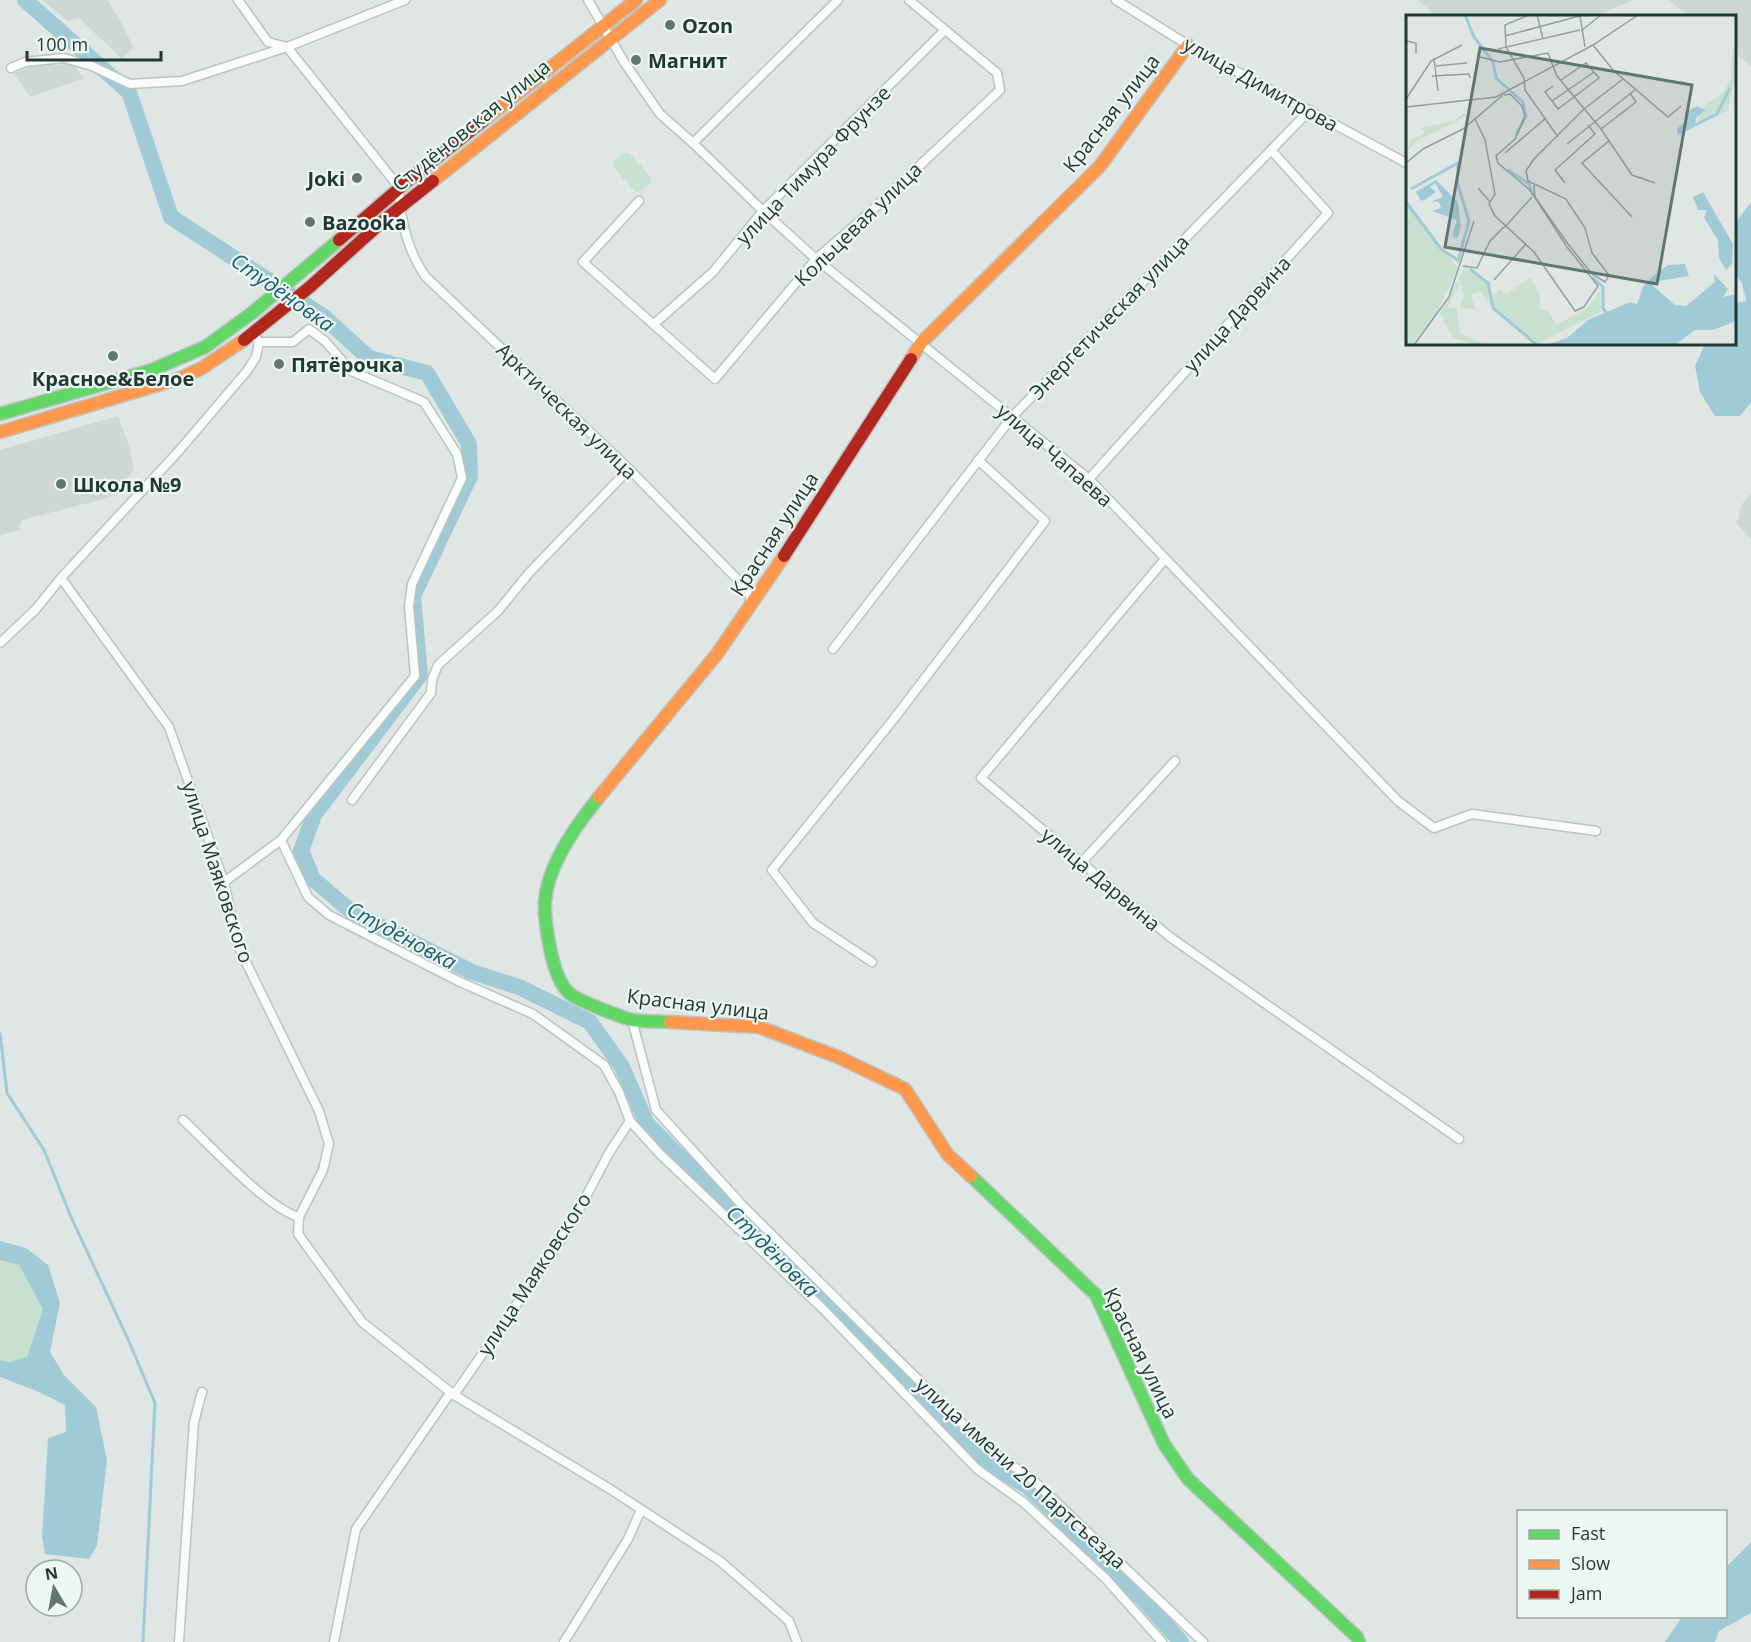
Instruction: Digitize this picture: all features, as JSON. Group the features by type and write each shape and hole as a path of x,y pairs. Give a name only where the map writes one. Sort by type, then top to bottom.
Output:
{"street":[{"path":"238,0 268,42 287,47 399,188"},
{"path":"11,68 25,62 64,58 92,66 130,84 182,81 287,47 405,0"},
{"name":"улица Чапаева","path":"588,0 624,62 660,114 816,259 1089,479 1398,801 1434,828 1472,814 1596,831"},
{"name":"Студёновская улица","path":"0,414 152,370 205,347 252,313 410,179 636,0"},
{"name":"Студёновская улица","path":"258,334 383,221 660,0"},
{"path":"693,143 838,0"},
{"name":"Кольцевая улица","path":"639,201 583,262 715,379 816,259 867,215 999,90 997,73 909,0"},
{"name":"улица Димитрова","path":"1116,0 1188,45 1406,163"},
{"name":"улица Тимура Фрунзе","path":"654,324 713,272 763,212 945,30"},
{"name":"Красная улица","path":"1188,45 1100,166 921,343 752,605 717,654 581,819 563,849 548,883 545,902 548,940 552,960 564,988 572,996 632,1020 759,1027 838,1057 906,1089 948,1155 1096,1295 1164,1444 1188,1479 1357,1637 1359,1642"},
{"name":"Энергетическая улица","path":"833,649 1012,417 1310,110"},
{"name":"улица Дарвина","path":"1089,479 1328,213 1271,150"},
{"path":"410,179 407,187 410,190 420,191"},
{"name":"Арктическая улица","path":"399,188 401,216 413,258 425,276 629,469 748,590 752,605"},
{"path":"372,210 382,208 385,212 383,221"},
{"path":"0,432 181,378 258,334 293,342 309,329 324,341 351,371 424,402 457,454 462,478 412,584 410,606 415,676 281,840 224,882"},
{"path":"0,643 36,609 61,578 177,453 247,371 256,357 258,334"},
{"path":"872,962 813,923 772,870 893,720 1045,521 978,460"},
{"path":"352,800 431,693 432,680 438,665 498,611 529,573 629,469"},
{"name":"улица Дарвина","path":"1165,558 981,778 1170,937 1459,1139"},
{"name":"улица Маяковского","path":"61,578 169,726 224,882 238,946 320,1111 329,1144 322,1170 299,1217"},
{"path":"1082,862 1175,761"},
{"name":"улица имени 20 Партсъезда","path":"281,840 308,897 329,915 458,981 533,1014 604,1065 619,1092 630,1120 660,1154 823,1309 977,1469 1023,1502 1106,1579 1162,1642"},
{"name":"улица имени 20 Партсъезда","path":"632,1020 656,1110 742,1205 985,1446 1033,1480 1203,1642"},
{"path":"183,1120 270,1201 290,1215 299,1217 298,1234 362,1322 453,1394 641,1510 729,1568 789,1621 797,1642"},
{"name":"улица Маяковского","path":"334,1642 356,1529 570,1227 609,1153 630,1120"},
{"path":"178,1642 194,1422 202,1392"},
{"path":"564,1642 627,1539 641,1510"}],"shaded area":[{"path":"42,0 107,0 122,23 133,48 121,58 79,18 68,21"},
{"path":"1417,0 1634,0 1597,15 1436,15"},
{"path":"1669,0 1751,0 1751,66 1736,54 1736,15 1688,15"},
{"path":"73,64 84,78 30,97 14,73 34,66"},
{"name":"Школа №9","path":"118,416 130,448 134,470 111,497 22,520 19,530 0,535 0,450"},
{"path":"1751,494 1751,539 1737,524 1742,504"}],"green space":[{"path":"625,153 629,153 650,176 651,183 641,191 636,192 613,167 614,161"},
{"path":"0,1260 19,1265 43,1309 27,1357 9,1362 0,1360"}],"water":[{"path":"1751,202 1751,402 1740,416 1715,416 1700,392 1695,366 1705,345 1736,345 1736,303 1746,301 1742,283 1736,275 1736,222"},
{"path":"0,1241 26,1248 48,1265 60,1303 50,1352 64,1375 96,1407 107,1460 97,1545 89,1559 45,1554 42,1537 48,1438 66,1432 65,1405 0,1377 0,1360 9,1362 27,1357 43,1309 19,1265 0,1260"},
{"path":"1751,1542 1751,1613 1719,1631 1715,1642 1665,1642 1681,1618 1727,1618 1727,1566"}],"waterway":[{"name":"Студёновка","path":"25,0 129,92 171,217 323,316 369,358 427,373 469,444 470,476 413,596 420,675 314,815 301,851 313,879 352,912 472,972 519,987 590,1022 622,1067 647,1124 986,1463 1027,1486 1141,1597 1181,1642"},
{"path":"0,1033 7,1093 44,1150 71,1217 155,1403 143,1642"}],"traffic: fast":[{"path":"0,414 152,370 205,347 252,313 339,240"},
{"path":"599,797 564,846 547,888 545,919 554,966 565,989 581,1000 633,1020 670,1022"},
{"path":"971,1176 1096,1295 1164,1444 1188,1479 1357,1637 1359,1642"}],"traffic: slow":[{"path":"483,121 636,0"},
{"path":"433,181 660,0"},
{"path":"911,359 921,343 1100,166 1188,45"},
{"path":"0,432 181,378 202,368 244,340"},
{"path":"599,797 717,654 784,556"},
{"path":"670,1022 759,1027 838,1057 905,1089 948,1155 971,1176"}],"traffic: jam":[{"path":"339,240 483,121"},
{"path":"244,340 311,286 383,221 433,181"},
{"path":"784,556 911,359"}],"place":[{"name":"Ozon","path":"670,25"},
{"name":"Магнит","path":"636,60"},
{"name":"Joki","path":"357,178"},
{"name":"Bazooka","path":"310,222"},
{"name":"Красное&Белое","path":"113,356"},
{"name":"Пятёрочка","path":"279,364"},
{"name":"Школа №9","path":"61,484"}]}
